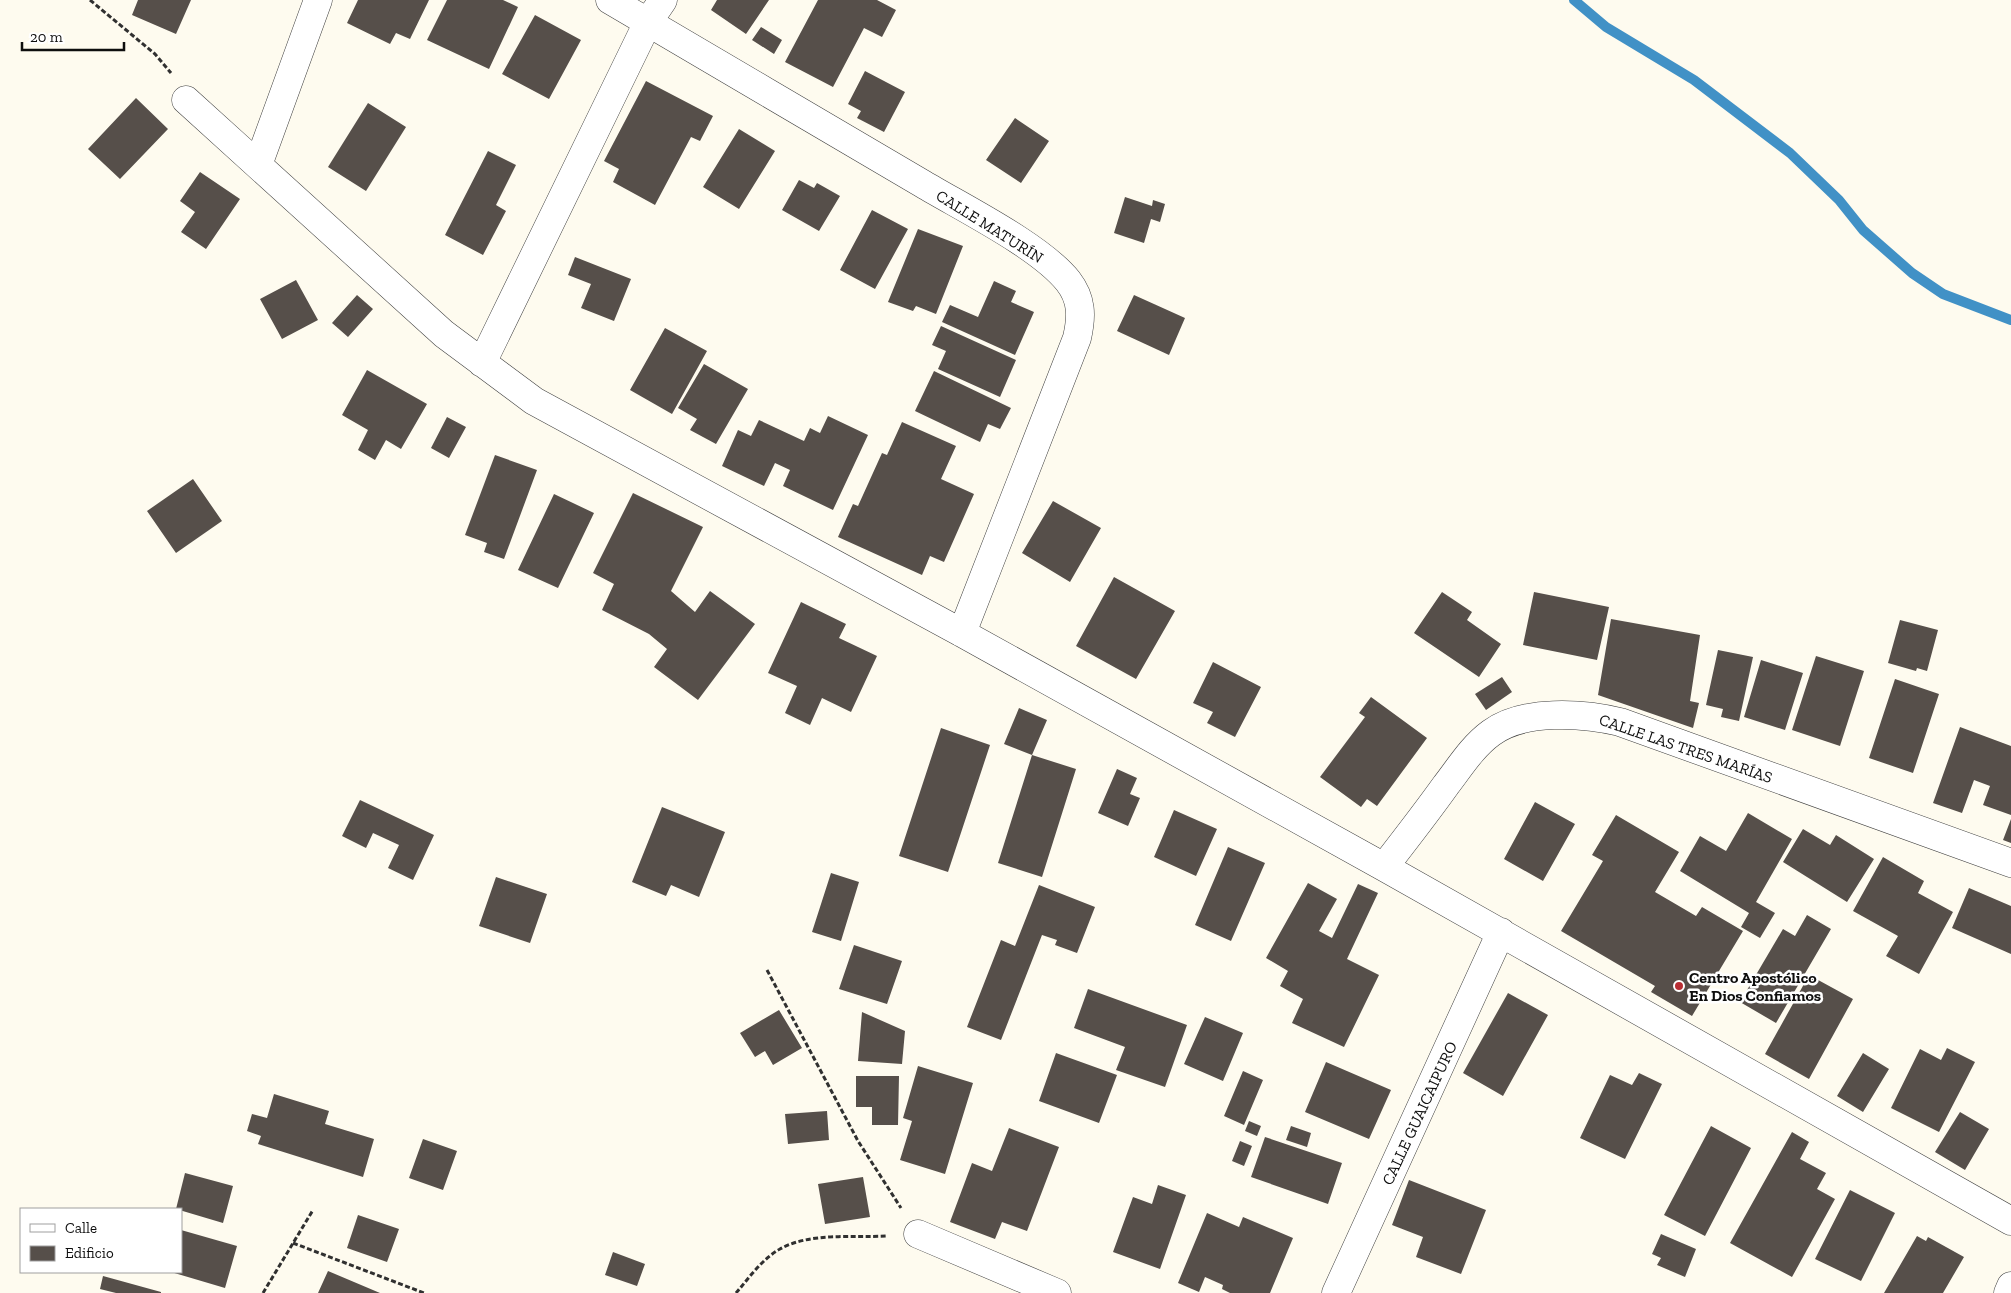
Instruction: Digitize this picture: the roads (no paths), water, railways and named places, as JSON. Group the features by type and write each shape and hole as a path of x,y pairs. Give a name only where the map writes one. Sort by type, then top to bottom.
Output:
{"street":[{"path":"258,165 318,0"},
{"name":"CALLE MATURÍN","path":"610,0 1000,230 1055,268 1068,280 1077,295 1082,312 1077,338 962,633"},
{"path":"482,363 648,22 663,0"},
{"path":"186,100 444,334 534,401 962,633 1384,867 2011,1221"},
{"name":"CALLE LAS TRES MARÍAS","path":"1384,867 1473,749 1492,732 1529,718 1559,715 1598,716 1620,722 2011,863"},
{"name":"CALLE GUAICAIPURO","path":"1336,1293 1501,932"},
{"path":"918,1234 1057,1293"},
{"path":"2008,1293 2011,1286"}],"waterway":[{"path":"1574,0 1606,27 1694,80 1790,153 1839,200 1863,230 1912,273 1943,294 2011,320"}],"place":[{"name":"Centro Apostólico En Dios Confiamos","path":"1679,986"}]}
